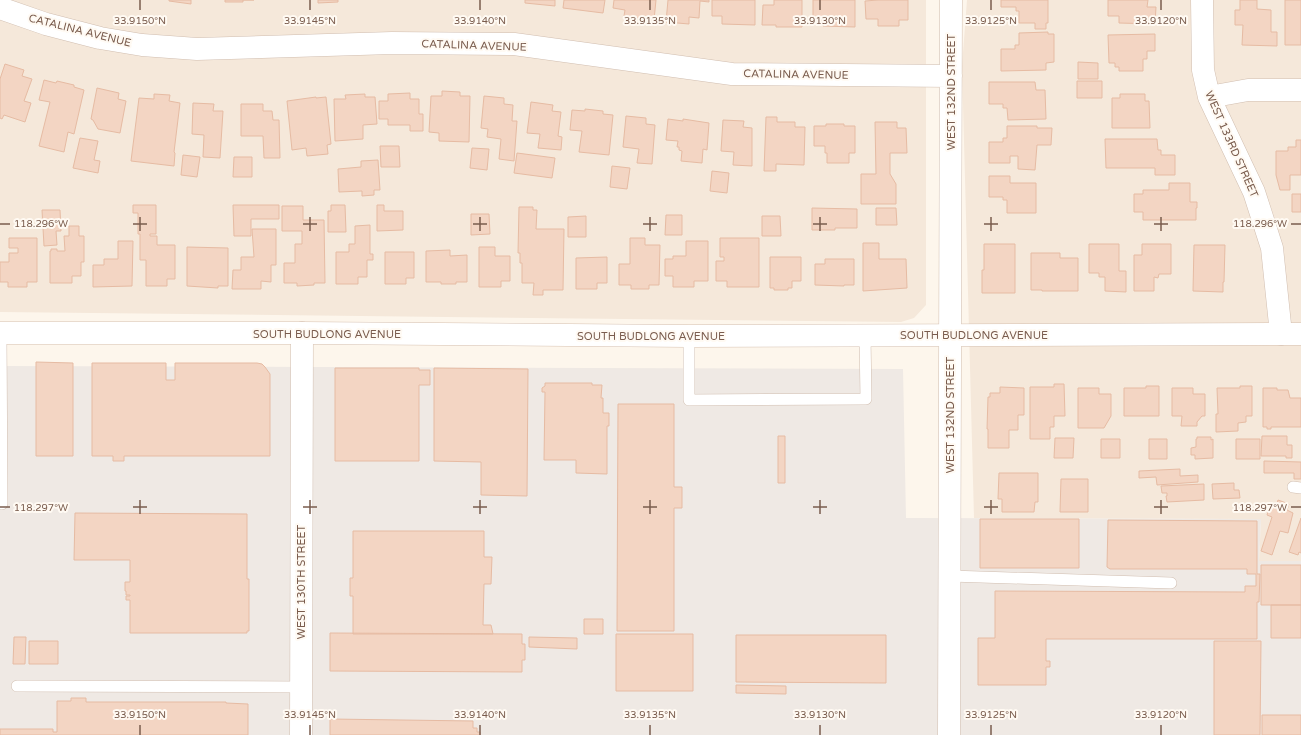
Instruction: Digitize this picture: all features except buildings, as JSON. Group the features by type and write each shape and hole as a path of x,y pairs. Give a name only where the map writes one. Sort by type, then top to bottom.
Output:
{"street":[{"name":"WEST 132ND STREET","path":"949,735 951,0"},
{"name":"WEST 133RD STREET","path":"1202,0 1203,70 1209,97 1254,192 1272,248 1291,334"},
{"name":"CATALINA AVENUE","path":"0,8 46,24 100,38 142,45 197,50 392,43 514,44 732,74 951,76"},
{"path":"1209,97 1248,90 1301,90"},
{"name":"SOUTH BUDLONG AVENUE","path":"0,333 302,333 689,336 1291,334"},
{"name":"WEST 130TH STREET","path":"301,735 302,333"}],"lane":[{"path":"0,333 2,504"},
{"path":"689,336 689,400 866,399 865,335"},
{"path":"950,576 1171,583"},
{"path":"17,686 301,687"}],"shaded area":[{"path":"0,0 926,0 926,305 914,318 901,322 0,312"},
{"path":"967,0 1301,0 1301,561 1259,561 1261,519 974,518 962,66"},
{"path":"0,366 903,369 906,518 1261,519 1259,561 1301,561 1301,735 0,735"}]}
